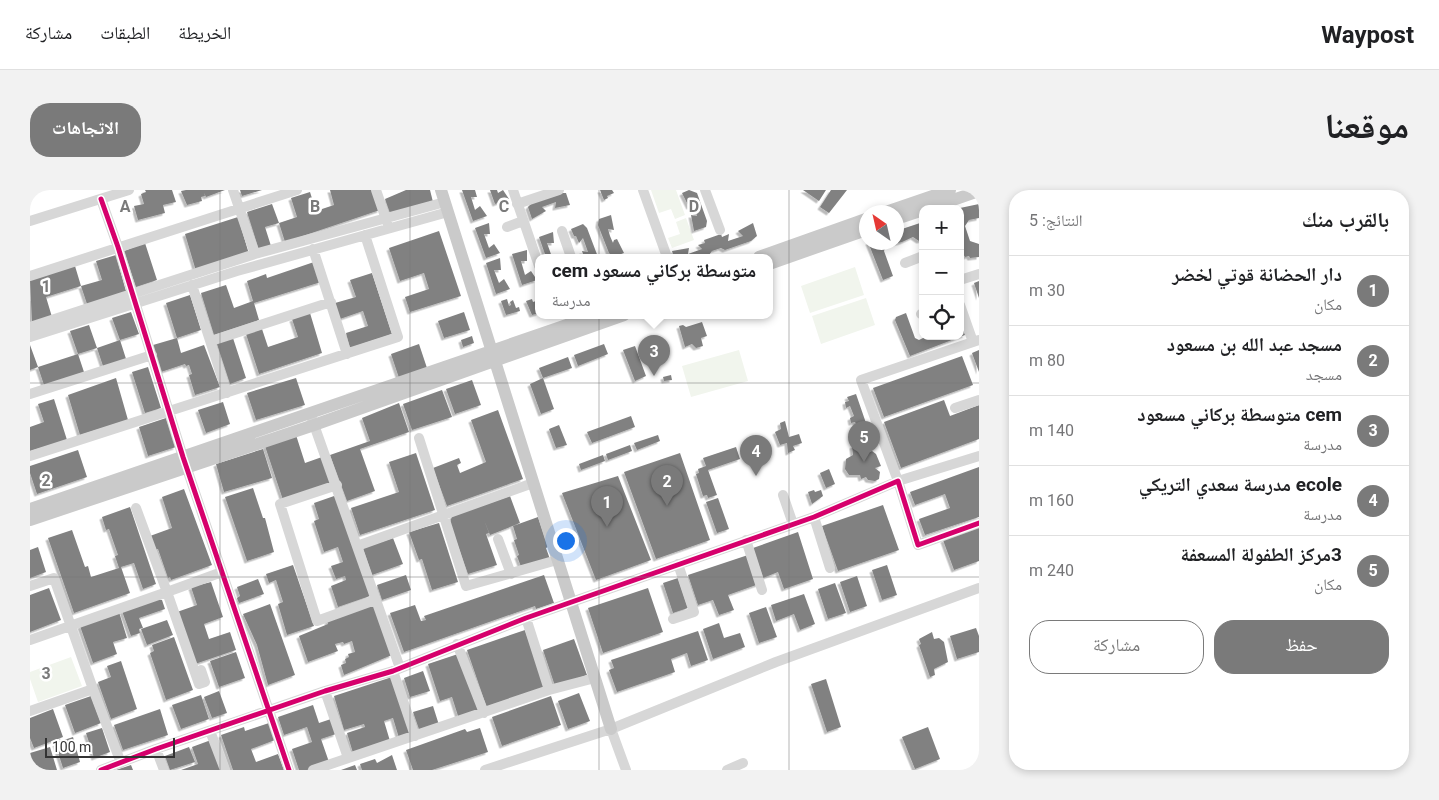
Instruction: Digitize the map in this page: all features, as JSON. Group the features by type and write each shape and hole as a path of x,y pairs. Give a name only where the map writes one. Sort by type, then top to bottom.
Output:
{"main road":[{"path":"904,205 944,191"},
{"path":"939,205 979,192"},
{"path":"445,201 492,356 611,729"},
{"path":"904,216 919,212"},
{"path":"767,254 859,221"},
{"path":"773,263 859,232"},
{"path":"492,356 586,319"},
{"path":"30,509 184,462 492,356 611,319"},
{"path":"30,520 184,462"}],"street":[{"path":"30,221 129,190"},
{"path":"233,190 241,208 255,254"},
{"path":"30,276 297,190"},
{"path":"376,190 388,228"},
{"path":"512,190 535,255"},
{"path":"517,204 559,190"},
{"path":"643,190 666,254"},
{"path":"705,190 720,230"},
{"path":"101,199 170,411 184,462 267,712 289,770"},
{"path":"30,337 255,254 445,201"},
{"path":"30,327 192,285 365,235 388,228 445,201"},
{"path":"507,227 523,221"},
{"path":"562,231 570,254"},
{"path":"30,456 398,337 365,235"},
{"path":"313,249 348,354"},
{"path":"905,262 919,257"},
{"path":"964,279 979,274"},
{"path":"192,285 227,393"},
{"path":"210,341 331,302"},
{"path":"964,314 976,341 861,380 898,481 918,545 979,523"},
{"path":"30,394 152,355"},
{"path":"955,408 979,400"},
{"path":"312,419 337,485 375,600 415,736"},
{"path":"419,438 466,586 557,560"},
{"path":"101,770 156,749 325,691 397,670 457,644 526,618 814,517 898,481 979,456"},
{"path":"357,546 533,483"},
{"path":"337,485 280,504 317,621 375,600"},
{"path":"783,495 793,524"},
{"path":"136,508 199,684 205,682 201,670"},
{"path":"814,517 830,568"},
{"path":"498,539 511,574"},
{"path":"746,540 762,590"},
{"path":"673,619 694,612 678,564"},
{"path":"30,640 222,572"},
{"path":"30,586 54,578 121,763"},
{"path":"484,770 611,729 776,662 979,588"},
{"path":"526,618 549,690"},
{"path":"457,644 484,713"},
{"path":"313,770 549,690 595,678"},
{"path":"30,710 93,689"},
{"path":"325,691 348,758"},
{"path":"611,729 626,770"},
{"path":"210,730 225,770"},
{"path":"156,749 164,770"},
{"path":"727,770 743,763"}],"shaded area":[{"path":"651,190 676,190 685,215 675,219 671,209 659,213"},
{"path":"686,218 694,240 672,248 668,238 680,234 676,222"},
{"path":"855,267 864,295 810,313 801,286"},
{"path":"866,298 875,325 821,344 812,316"},
{"path":"739,350 748,381 691,397 682,366"},
{"path":"71,657 82,686 38,702 30,679 30,672"}],"building":[{"path":"145,190 172,190 176,202 163,205 165,213 138,220 134,206 144,204 141,194 146,192"},
{"path":"225,190 206,197 204,193 205,196 201,197 202,201 187,205 181,191"},
{"path":"240,190 262,190 242,196"},
{"path":"330,190 373,190 380,210 285,242 279,223 297,217 291,198 310,192 316,211 334,205"},
{"path":"406,190 430,190 433,202 391,216 385,199"},
{"path":"462,190 475,190 477,197 471,197 475,210 480,206 487,216 473,221"},
{"path":"490,190 497,190 498,193 503,190 509,199 495,204"},
{"path":"600,190 612,190 614,193 607,196 608,198 604,200"},
{"path":"689,190 697,193 707,221 706,227 694,231 691,215 697,216 693,202 692,206 689,207 682,193"},
{"path":"803,190 826,190 819,201"},
{"path":"831,190 847,190 829,213 820,207"},
{"path":"560,193 566,193 570,205 555,208 556,202 542,207 546,211 532,219 528,207 532,203"},
{"path":"272,204 279,223 265,227 271,246 259,250 247,212"},
{"path":"979,204 979,218 969,220 965,226 970,241 979,244 979,257 970,258 964,255 964,207"},
{"path":"611,215 614,230 608,229 610,236 613,243 617,239 624,253 609,253 598,225 599,219"},
{"path":"238,217 249,254 196,271 185,234"},
{"path":"489,223 490,234 484,234 489,248 494,244 500,253 486,258 475,228"},
{"path":"753,223 757,236 751,241 725,250 721,248 712,251 710,254 688,254 702,249 698,245 705,243 704,240 721,234 722,237 729,234 728,241 743,236 738,231"},
{"path":"919,223 919,241 913,237 904,241 904,228"},
{"path":"583,224 587,228 597,254 583,254 582,251 588,252 583,238 579,243 571,229"},
{"path":"439,231 461,296 410,312 405,297 429,289 424,273 400,281 389,248"},
{"path":"553,232 554,243 547,243 551,254 545,254 539,237"},
{"path":"145,243 157,280 136,287 124,251"},
{"path":"689,248 688,254 673,254 672,251"},
{"path":"527,250 527,261 521,261 525,275 531,271 535,281 522,285 512,254"},
{"path":"871,250 884,250 893,276 883,280"},
{"path":"116,255 127,295 88,307 81,286 102,280 96,261"},
{"path":"500,258 501,270 494,270 499,283 504,279 510,289 496,294 486,263"},
{"path":"314,262 321,282 254,303 259,320 214,335 201,293 226,285 234,308 253,301 247,281 266,274 267,278"},
{"path":"75,266 81,286 46,297 52,317 32,323 30,280"},
{"path":"372,273 392,334 350,348 346,333 368,326 363,311 340,319 335,303 356,297 350,280"},
{"path":"979,281 979,298 974,283"},
{"path":"190,295 201,330 177,338 166,303"},
{"path":"507,299 509,306 513,300 516,308 519,307 520,311 506,315 501,301"},
{"path":"532,299 533,302 535,301 535,314 532,315 526,301"},
{"path":"131,312 139,334 120,340 112,318"},
{"path":"464,312 470,330 444,338 438,321"},
{"path":"310,313 322,353 259,374 246,334 262,329 268,347 298,337 292,319"},
{"path":"906,313 915,338 919,340 952,340 910,356 895,320 896,317"},
{"path":"702,322 707,336 701,338 703,346 696,348 692,344 685,347 679,326 683,325 686,327"},
{"path":"89,325 97,348 78,354 70,331"},
{"path":"232,335 246,378 230,384 216,341"},
{"path":"472,336 474,343 463,347 461,340"},
{"path":"177,338 181,353 204,345 220,387 195,395 189,375 192,374 189,365 186,366 185,364 161,372 153,345"},
{"path":"120,340 127,362 104,369 97,348"},
{"path":"419,344 427,368 399,378 391,354"},
{"path":"604,344 608,354 578,366 574,355"},
{"path":"30,345 38,367 30,370"},
{"path":"635,346 646,376 635,381 623,350"},
{"path":"979,350 979,372 972,353"},
{"path":"78,354 85,375 45,388 38,367"},
{"path":"962,356 973,385 884,417 873,388"},
{"path":"568,357 572,368 543,378 539,368"},
{"path":"148,367 161,408 145,413 132,372"},
{"path":"671,375 672,380 664,381 663,377"},
{"path":"116,378 128,420 80,435 68,395"},
{"path":"296,378 305,405 256,420 247,393"},
{"path":"543,378 554,409 541,414 530,384"},
{"path":"472,380 481,405 455,414 446,389"},
{"path":"442,390 452,417 412,430 403,404"},
{"path":"856,394 866,423 857,426 855,422 851,423 850,418 854,416 850,406 846,408 845,402 849,401 847,397"},
{"path":"54,399 67,440 30,451 30,427 44,422 38,404"},
{"path":"944,400 950,416 979,405 979,439 901,468 884,422"},
{"path":"223,402 230,424 206,433 198,410"},
{"path":"399,403 409,432 360,449 375,491 347,501 330,455 370,441 362,418"},
{"path":"498,410 523,479 447,506 433,468 459,458 461,463 457,465 460,473 486,462 471,420"},
{"path":"631,416 635,427 592,443 587,432"},
{"path":"166,418 176,447 148,456 139,427"},
{"path":"785,421 789,437 799,434 802,443 793,446 795,450 788,453 787,443 780,445 775,432 781,429 780,423"},
{"path":"559,425 567,445 556,448 549,429"},
{"path":"296,435 305,463 322,457 331,484 283,500 265,446"},
{"path":"658,435 660,441 637,450 634,443"},
{"path":"753,442 756,451 746,455 743,446"},
{"path":"860,443 865,447 865,454 872,451 876,454 881,466 875,468 880,472 879,479 875,481 868,480 866,477 861,479 860,475 849,475 845,469 846,459 853,455 852,446"},
{"path":"630,445 632,451 608,460 606,454"},
{"path":"736,447 740,459 708,470 717,495 708,498 707,495 703,496 696,474 699,473 698,469 706,466 703,458"},
{"path":"263,449 272,478 224,492 216,464"},
{"path":"78,450 87,477 37,494 30,473 30,466"},
{"path":"416,453 435,510 360,535 351,508 399,492 389,462"},
{"path":"680,453 710,540 656,559 624,472"},
{"path":"603,455 605,461 581,470 579,464"},
{"path":"979,467 979,517 925,535 919,519 950,508 945,494 915,505 910,492"},
{"path":"829,469 835,484 826,488 820,473"},
{"path":"618,476 651,560 596,580 562,493"},
{"path":"253,488 263,518 265,518 274,552 247,561 225,497"},
{"path":"184,489 212,565 171,580 170,577 168,578 158,549 155,550 150,536 172,528 162,497"},
{"path":"814,490 815,492 821,490 823,496 812,504 808,492"},
{"path":"337,495 370,596 338,607 331,586 346,580 345,576 336,579 331,566 343,562 338,547 324,552 314,521 319,519 314,503"},
{"path":"510,496 520,523 490,535 484,520 489,533 486,534 497,565 468,574 450,523 452,516"},
{"path":"718,498 729,529 717,533 706,502"},
{"path":"883,505 899,550 838,571 822,526"},
{"path":"130,507 156,584 143,589 134,563 121,567 130,593 74,613 48,538 72,530 85,567 88,566 91,577 119,568 115,556 118,555 109,529 106,530 102,517"},
{"path":"538,517 551,562 523,572 517,556 519,555 514,540 517,539 513,526"},
{"path":"439,523 458,582 432,590 422,559 419,560 409,532"},
{"path":"979,527 979,561 954,570 943,540"},
{"path":"798,532 813,579 784,589 778,572 763,578 753,548"},
{"path":"393,538 403,564 372,575 363,548"},
{"path":"38,547 46,572 30,578 30,550"},
{"path":"748,555 759,584 728,595 734,610 719,615 713,600 698,605 688,575"},
{"path":"293,565 314,626 287,635 278,604 283,602 276,580 269,583 266,574"},
{"path":"887,565 897,595 882,600 872,570"},
{"path":"406,575 411,590 382,600 377,585"},
{"path":"544,575 554,603 536,609 535,606 404,652 390,613 415,605 421,621 426,620 424,616"},
{"path":"857,576 867,606 850,612 840,582"},
{"path":"678,578 688,608 673,613 663,583"},
{"path":"258,579 264,594 239,603 237,598 240,596 237,587"},
{"path":"211,582 223,617 204,624 209,639 230,632 236,650 195,664 177,612 197,605 191,587"},
{"path":"835,583 846,613 828,619 818,589"},
{"path":"49,588 61,620 30,632 30,595"},
{"path":"648,588 663,632 603,653 588,608"},
{"path":"804,594 815,624 800,630 794,614 776,621 771,605"},
{"path":"156,599 162,600 165,609 139,618 143,628 139,629 140,633 131,636 122,611"},
{"path":"270,604 295,675 268,685 257,645 243,614"},
{"path":"374,605 392,655 344,675 341,665 346,663 345,659 349,657 348,654 355,652 352,641 344,644 343,642 335,644 338,651 308,662 299,636 328,624 327,621"},
{"path":"766,607 777,637 759,643 749,613"},
{"path":"119,612 127,638 113,642 117,654 93,663 80,626"},
{"path":"167,620 173,635 147,645 141,629"},
{"path":"719,623 724,638 740,633 745,647 713,659 703,629"},
{"path":"976,628 979,636 979,652 957,659 950,636"},
{"path":"525,630 545,688 487,708 467,650"},
{"path":"698,631 708,660 691,666 687,653 671,659 675,672 617,692 609,670 614,668 611,660"},
{"path":"932,632 934,639 939,638 944,642 948,662 934,669 935,675 930,677 919,645 921,644 919,639"},
{"path":"174,637 193,690 166,700 150,653 154,651 152,645"},
{"path":"574,639 587,675 555,686 543,650"},
{"path":"236,652 245,678 219,687 210,661"},
{"path":"461,653 480,712 459,719 452,697 440,701 428,664"},
{"path":"121,661 137,709 111,719 98,682 111,677 107,666"},
{"path":"423,671 430,691 410,697 404,678"},
{"path":"392,677 410,734 399,738 393,718 384,721 390,741 353,753 347,733 365,727 364,724 344,730 334,696"},
{"path":"826,679 841,727 827,732 811,684"},
{"path":"219,691 227,713 212,718 204,697"},
{"path":"579,693 590,721 568,729 558,701"},
{"path":"201,695 209,719 181,729 172,705"},
{"path":"91,696 101,723 75,733 65,705"},
{"path":"551,696 561,725 502,746 492,717"},
{"path":"313,705 319,723 331,719 336,734 321,739 329,762 307,770 299,770 292,749 312,742 307,727 284,735 278,717"},
{"path":"433,706 439,725 420,732 413,712"},
{"path":"53,709 63,737 34,748 30,738 30,718"},
{"path":"160,709 168,735 123,750 114,725"},
{"path":"269,723 275,740 251,749 256,762 278,754 284,770 233,770 221,735 244,727 245,731"},
{"path":"928,727 940,759 915,769 902,737"},
{"path":"102,728 110,752 94,758 86,733"},
{"path":"480,728 488,752 432,770 413,770 406,750 465,729 467,732"},
{"path":"73,737 80,762 63,768 55,743"},
{"path":"211,740 222,770 181,770 198,764 192,747"},
{"path":"50,747 57,770 30,770 30,753"},
{"path":"189,747 195,762 170,770 165,756"},
{"path":"392,755 397,770 362,770 360,764 375,759 377,763"},
{"path":"131,765 133,770 116,770"},
{"path":"355,765 357,770 341,770"}],"cycle path":[{"path":"101,199 118,247 183,457 289,770"},
{"path":"101,770 156,749 325,691 393,671 526,618 814,517 898,481 918,545 979,523"}],"place":[{"name":"cem متوسطة بركاني مسعود","path":"654,376"},
{"name":"3مركز الطفولة المسعفة","path":"864,462"},
{"name":"ecole مدرسة سعدي التريكي","path":"756,476"},
{"name":"مسجد عبد الله بن مسعود","path":"667,506"},
{"name":"دار الحضانة قوتي لخضر","path":"607,527"}]}
